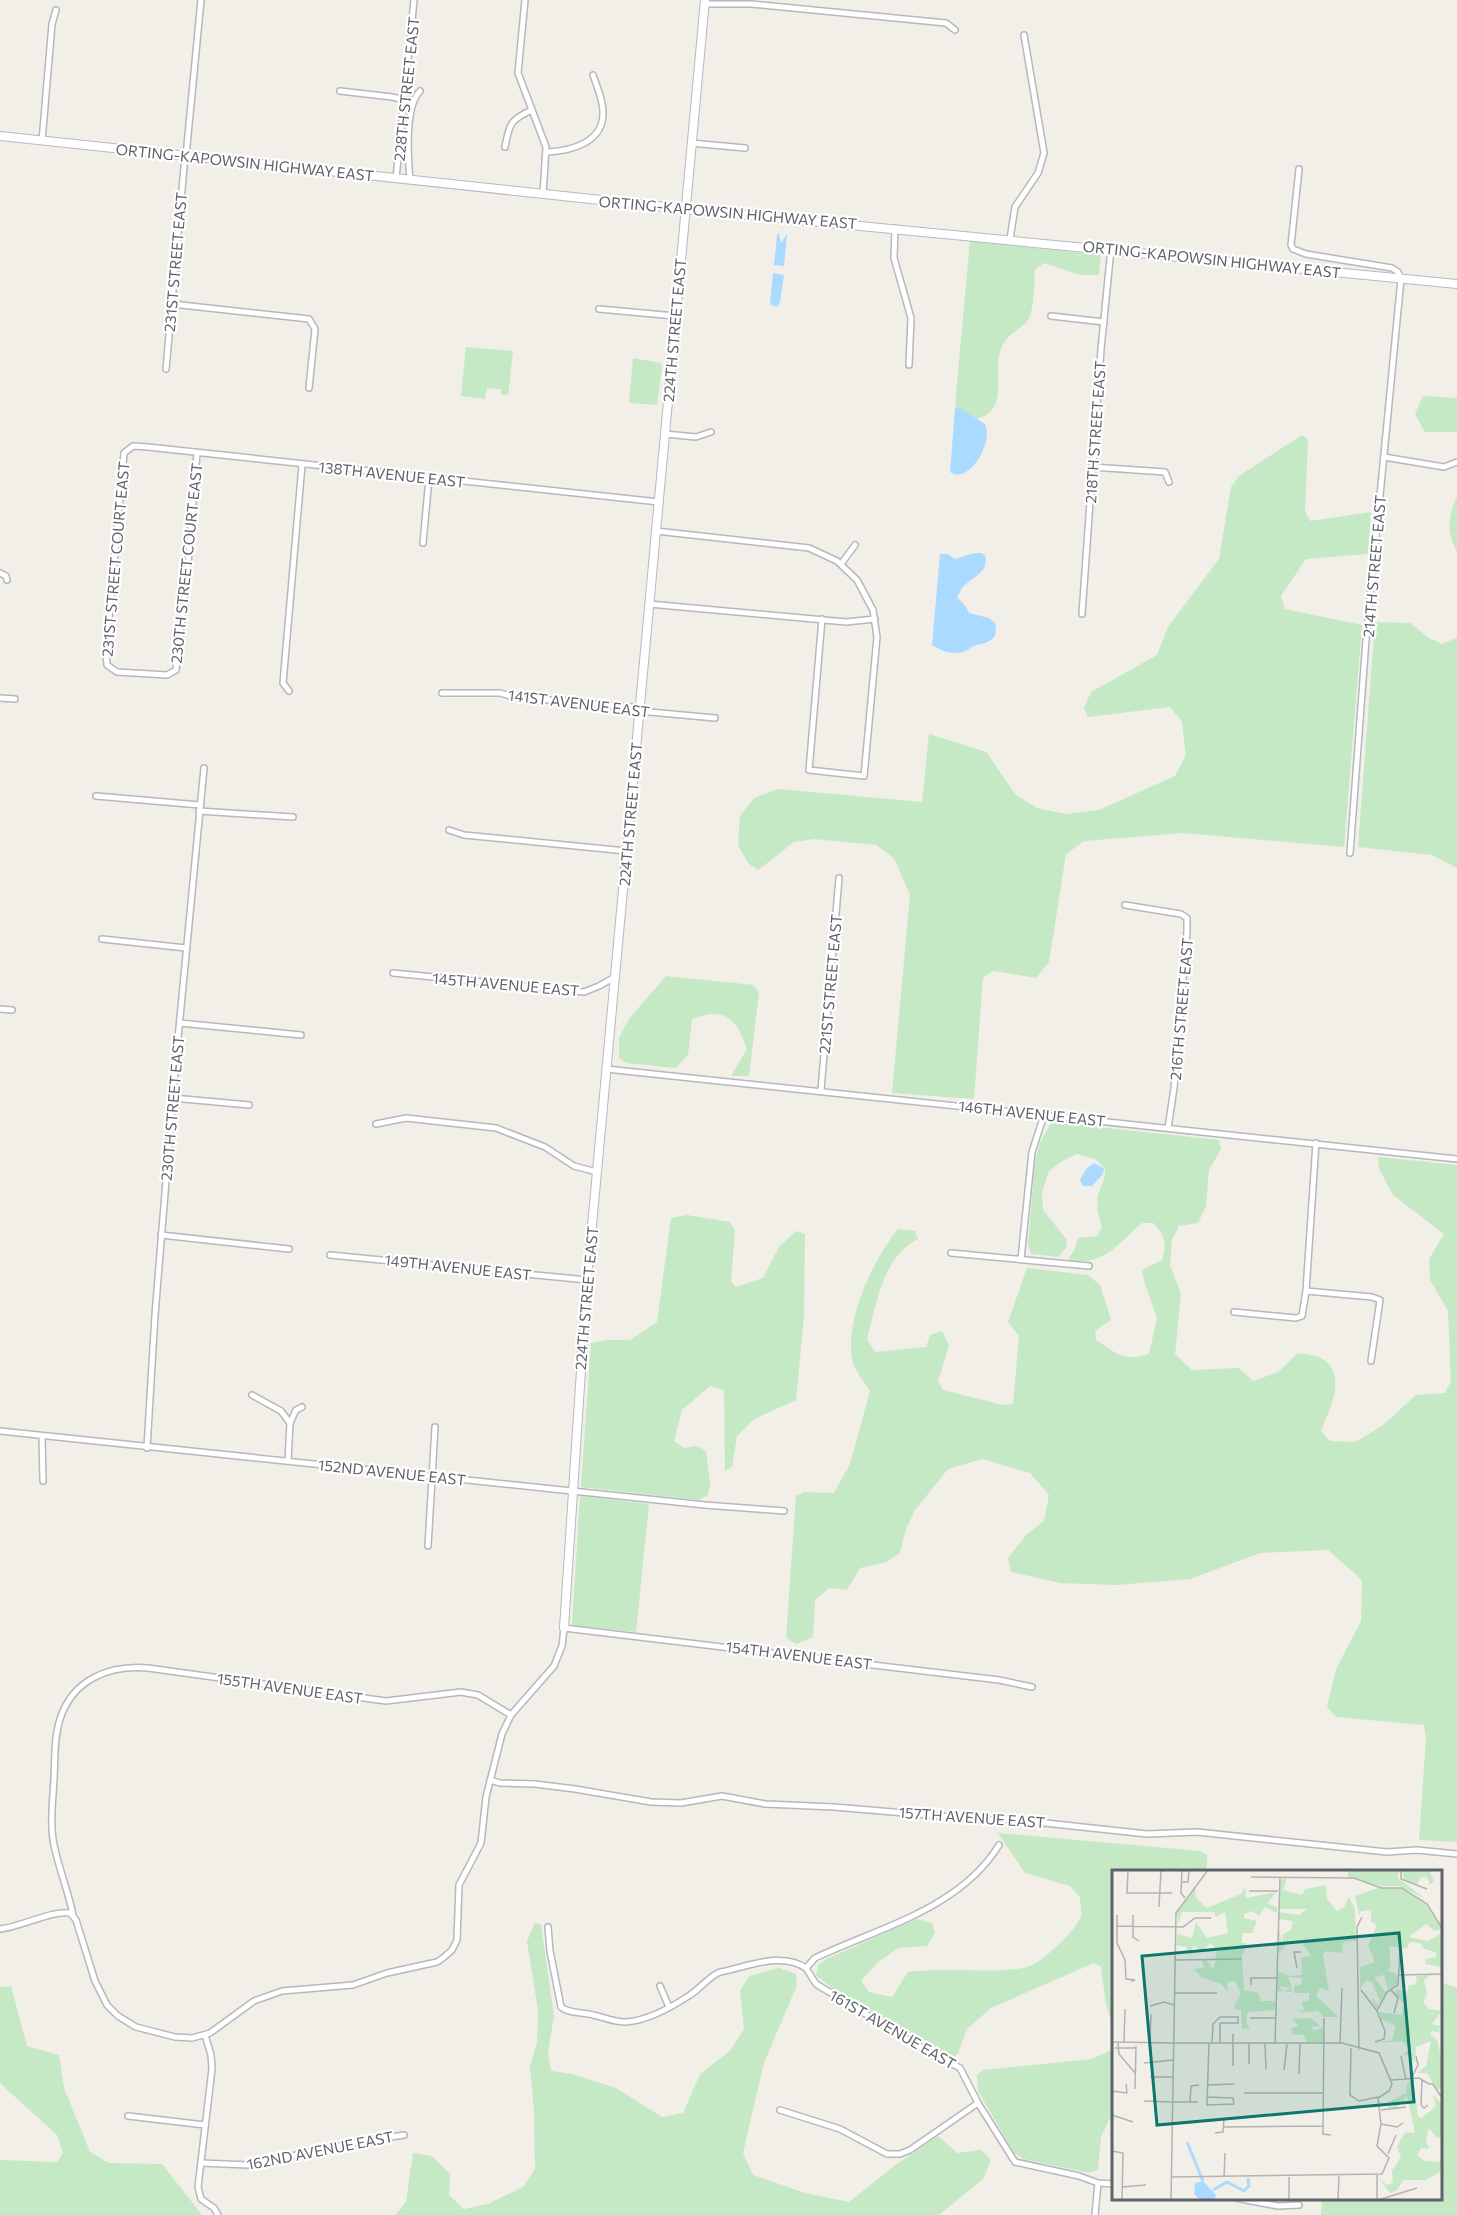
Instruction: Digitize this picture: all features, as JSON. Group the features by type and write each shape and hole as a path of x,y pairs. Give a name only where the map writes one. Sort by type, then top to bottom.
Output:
{"main road":[{"name":"224TH STREET EAST","path":"564,1628 587,1280 705,2"},
{"name":"ORTING-KAPOWSIN HIGHWAY EAST","path":"0,136 685,209 1457,284"}],"street":[{"name":"231ST STREET EAST","path":"166,369 201,0"},
{"name":"228TH STREET EAST","path":"396,178 414,0"},
{"path":"525,0 518,68 547,152 543,194"},
{"path":"705,2 751,4 946,23 955,30"},
{"path":"42,141 52,24 56,10"},
{"path":"1010,239 1015,207 1038,173 1044,153 1024,34"},
{"path":"547,152 577,148 588,140 601,124 603,108 593,75"},
{"path":"340,91 405,100"},
{"path":"410,180 408,150 410,118 414,99 420,91"},
{"path":"505,147 509,129 514,120 532,110"},
{"path":"691,143 745,148"},
{"path":"1299,170 1291,245 1293,249 1306,254 1392,268 1398,272 1401,279"},
{"path":"896,228 894,258 911,318 909,365"},
{"name":"218TH STREET EAST","path":"1082,614 1111,249"},
{"name":"214TH STREET EAST","path":"1350,853 1362,694 1401,279"},
{"path":"172,304 311,320 315,329 309,388"},
{"path":"598,309 675,316"},
{"path":"1051,316 1104,322"},
{"path":"665,434 696,437 711,432"},
{"name":"138TH AVENUE EAST","path":"126,450 137,446 659,502"},
{"name":"231ST STREET COURT EAST","path":"126,450 106,661 109,667 117,672 167,675 174,672"},
{"name":"230TH STREET COURT EAST","path":"174,672 185,594 197,453"},
{"path":"1384,457 1444,467 1457,462"},
{"path":"289,691 283,683 302,465"},
{"path":"1092,467 1165,472 1169,482"},
{"path":"423,543 429,478"},
{"path":"656,531 799,546 819,551 841,564 864,589 875,618 876,647 864,776 808,770 822,620"},
{"path":"841,564 855,546"},
{"path":"0,573 6,576 7,580"},
{"path":"649,604 822,620 856,622 875,618"},
{"name":"141ST AVENUE EAST","path":"442,693 500,693 514,697 632,707 639,711 715,718"},
{"path":"0,698 15,699"},
{"name":"230TH STREET EAST","path":"147,1448 161,1235 204,768"},
{"path":"96,796 293,817"},
{"path":"449,830 464,835 626,851"},
{"name":"221ST STREET EAST","path":"821,1090 839,879"},
{"name":"216TH STREET EAST","path":"1125,905 1184,914 1187,918 1174,1088 1168,1128"},
{"path":"102,939 186,948"},
{"name":"145TH AVENUE EAST","path":"393,973 584,992 615,976"},
{"path":"0,1009 12,1010"},
{"path":"180,1023 301,1035"},
{"name":"146TH AVENUE EAST","path":"606,1069 1457,1159"},
{"path":"173,1098 249,1106"},
{"path":"1021,1258 1032,1152 1044,1115"},
{"path":"376,1124 406,1118 501,1129 545,1147 574,1166 597,1172"},
{"path":"1234,1312 1301,1317 1306,1292 1316,1143"},
{"path":"161,1235 289,1249"},
{"path":"951,1253 1089,1266"},
{"name":"149TH AVENUE EAST","path":"330,1255 587,1280"},
{"path":"1306,1292 1380,1300 1371,1361"},
{"path":"252,1395 284,1414 290,1423"},
{"path":"284,1414 288,1408 299,1409 290,1423 288,1461"},
{"path":"428,1546 435,1427"},
{"name":"152ND AVENUE EAST","path":"0,1431 705,1505 784,1511"},
{"path":"42,1436 43,1481"},
{"path":"0,1929 20,1926 59,1913 67,1912 73,1915 98,1990 107,2005 118,2016 144,2031 187,2038 205,2035 222,2026 259,1999 293,1989 352,1985 406,1968 437,1962 454,1947 458,1936 459,1885 481,1842 484,1806 502,1734 511,1715 554,1666 562,1646 564,1628"},
{"name":"154TH AVENUE EAST","path":"564,1628 988,1679 1032,1688"},
{"name":"155TH AVENUE EAST","path":"73,1915 54,1845 52,1820 58,1730 62,1714 72,1697 94,1677 114,1669 130,1667 386,1701 461,1692 478,1695 511,1715"},
{"name":"157TH AVENUE EAST","path":"490,1780 500,1783 535,1784 574,1789 659,1802 681,1803 722,1796 765,1804 834,1807 987,1820 1008,1819 1147,1834 1214,1833 1387,1852 1417,1850 1457,1854"},
{"path":"548,1927 559,2001 563,2009 625,2022 652,2015 669,2007 720,1972 770,1961 788,1961 807,1968 815,1958 925,1909 952,1893 990,1861 999,1845"},
{"name":"161ST AVENUE EAST","path":"807,1968 816,1984 917,2045 957,2065 1015,2162 1079,2176 1098,2183 1112,2184"},
{"path":"660,1986 669,2007"},
{"path":"205,2035 212,2069 198,2187 204,2202 214,2208 218,2215"},
{"path":"780,2110 840,2129 883,2152 900,2154 910,2150 978,2103"},
{"path":"128,2116 205,2125"},
{"name":"162ND AVENUE EAST","path":"201,2163 248,2165 404,2135"},
{"path":"1095,2215 1098,2183"},
{"path":"1242,2200 1278,2206 1299,2205"}],"green space":[{"path":"970,241 1101,255 1099,275 1080,275 1044,263 1035,269 1033,305 1029,319 1004,342 999,356 998,388 994,407 988,414 977,419 955,405"},
{"path":"466,347 513,351 508,395 501,395 501,389 487,388 485,399 461,396"},
{"path":"633,358 661,363 657,405 629,403"},
{"path":"1423,396 1457,398 1457,432 1425,432 1415,414"},
{"path":"1302,435 1308,440 1305,511 1310,521 1371,512 1368,554 1306,559 1281,596 1285,609 1362,625 1344,847 1182,833 1084,841 1066,854 1049,962 1036,978 993,971 983,978 974,1099 892,1093 910,895 894,858 876,845 814,839 794,842 758,870 748,863 738,845 740,816 754,798 778,789 922,802 929,734 986,752 1016,795 1037,808 1066,814 1099,810 1175,776 1186,755 1182,722 1170,707 1088,717 1084,708 1091,692 1157,655 1168,627 1219,559 1231,487 1239,476"},
{"path":"1457,497 1457,552 1451,538 1450,518"},
{"path":"1375,622 1410,623 1429,638 1442,644 1457,638 1457,868 1432,855 1358,847"},
{"path":"666,976 754,985 759,993 749,1076 731,1076 747,1049 734,1023 721,1015 703,1015 692,1019 688,1055 676,1068 627,1063 619,1058 619,1038 629,1019"},
{"path":"1051,1122 1219,1140 1221,1149 1209,1170 1206,1206 1198,1223 1179,1226 1172,1240 1170,1265 1181,1294 1175,1354 1192,1370 1239,1368 1253,1381 1278,1372 1298,1353 1321,1358 1334,1373 1332,1403 1321,1431 1330,1441 1355,1442 1382,1426 1416,1395 1445,1393 1451,1381 1448,1311 1430,1280 1429,1259 1444,1234 1393,1195 1379,1169 1378,1157 1457,1165 1457,1842 1419,1840 1426,1738 1424,1725 1336,1717 1327,1707 1336,1669 1361,1621 1362,1580 1328,1550 1260,1553 1190,1579 1116,1585 1060,1583 1011,1572 1008,1558 1026,1535 1044,1521 1049,1495 1030,1473 982,1459 948,1469 915,1510 906,1529 900,1553 887,1562 860,1568 847,1590 829,1588 815,1600 813,1637 796,1644 786,1638 796,1496 804,1492 834,1493 850,1464 870,1391 853,1362 851,1342 853,1325 871,1272 898,1229 915,1231 918,1239 896,1257 889,1269 878,1296 867,1339 875,1352 926,1347 930,1335 942,1331 949,1346 938,1381 943,1390 1003,1405 1013,1404 1019,1336 1008,1322 1027,1268 1088,1275 1100,1285 1111,1320 1095,1331 1096,1340 1127,1357 1149,1354 1157,1318 1142,1270 1162,1260 1164,1240 1157,1227 1153,1223 1142,1223 1117,1246 1100,1257 1080,1261 1068,1259 1074,1251 1078,1238 1097,1236 1102,1227 1097,1201 1105,1176 1105,1168 1095,1159 1077,1154 1049,1171 1042,1192 1043,1210 1067,1240 1066,1248 1058,1257 1031,1254 1028,1244 1035,1161 1040,1143"},
{"path":"687,1215 730,1222 735,1230 731,1281 736,1287 763,1278 779,1247 796,1231 805,1234 804,1317 796,1400 754,1419 737,1436 732,1467 725,1471 724,1390 710,1386 682,1410 674,1441 684,1448 697,1446 706,1451 710,1484 708,1495 699,1500 581,1487 591,1343 605,1340 630,1340 657,1322 671,1218"},
{"path":"580,1496 649,1504 636,1632 572,1625"},
{"path":"998,1833 1200,1851 1207,1855 1207,1870 1112,1870 1112,2021 1106,2005 1101,1967 1094,1963 991,2008 967,2029 958,2053 953,2058 834,1990 816,1975 818,1965 826,1959 917,1919 932,1923 935,1933 927,1946 898,1948 878,1962 861,1981 869,1992 892,1997 908,1972 1010,1970 1031,1966 1065,1939 1078,1922 1081,1916 1080,1897 1070,1886 1025,1873"},
{"path":"535,1923 541,1924 554,2015 548,2053 551,2071 572,2074 616,2088 662,2117 683,2113 700,2074 730,2051 744,2029 740,1991 749,1976 779,1968 796,1974 797,1985 764,2063 754,2105 743,2153 753,2175 805,2193 849,2202 893,2167 938,2136 957,2153 981,2150 991,2160 983,2179 939,2215 395,2215 406,2202 413,2153 432,2156 450,2174 449,2195 464,2209 488,2204 523,2187 535,2169 534,2111 530,2066 537,2043 538,2010 527,1941"},
{"path":"1442,1982 1457,1988 1457,2215 1321,2215 1322,2200 1442,2200"},
{"path":"11,1986 27,2046 59,2055 64,2088 90,2152 109,2163 162,2164 202,2215 0,2215 0,2160 57,2162 63,2153 57,2135 0,2083 0,1987"},
{"path":"1112,2049 1112,2114 1101,2137 1098,2170 1089,2173 1024,2159 1014,2153 978,2091 977,2075 983,2070 1092,2059"}],"water":[{"path":"779,233 781,243 787,234 784,266 774,265"},
{"path":"773,273 784,275 780,302 777,307 770,304"},
{"path":"957,406 985,424 987,432 983,451 978,460 965,473 957,474 950,472"},
{"path":"974,553 985,555 985,566 962,588 957,597 969,613 989,618 996,624 995,636 988,642 965,651 948,652 932,645 940,554 948,554 955,559"},
{"path":"1094,1163 1104,1168 1103,1174 1092,1186 1083,1186 1080,1180 1086,1169"}]}
